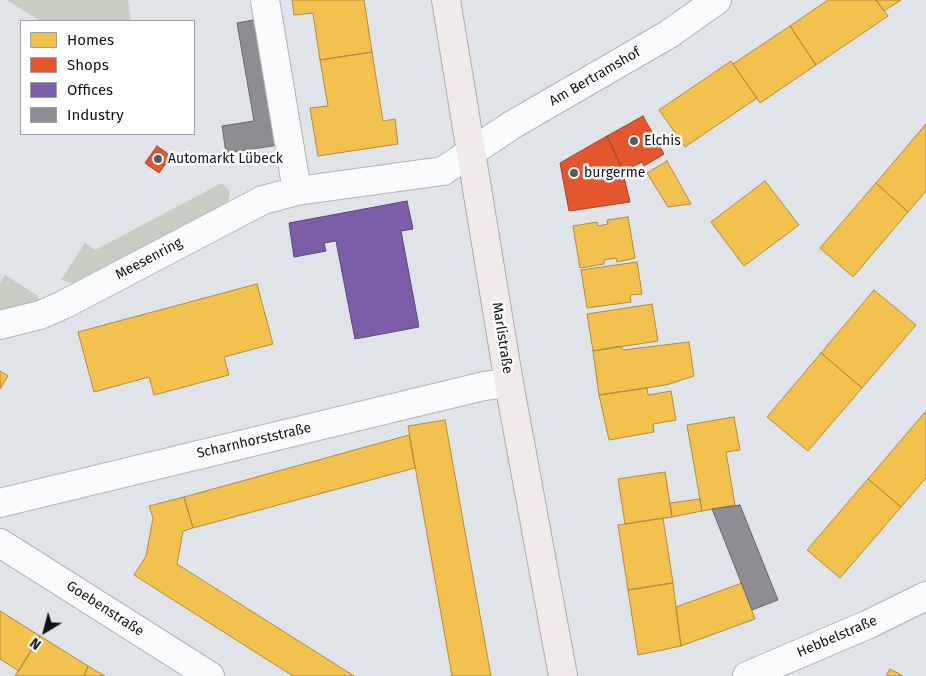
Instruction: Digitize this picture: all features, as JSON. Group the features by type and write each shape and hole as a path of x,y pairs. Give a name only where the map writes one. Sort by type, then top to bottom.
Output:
{"main road":[{"name":"Marlistraße","path":"446,0 509,383 563,676"}],"street":[{"path":"265,0 297,191"},
{"name":"Am Bertramshof","path":"472,153 512,125 670,34 717,0"},
{"name":"Meesenring","path":"0,325 40,315 63,305 263,200 297,191 443,171 472,153"},
{"name":"Scharnhorststraße","path":"0,502 474,389 509,383"},
{"name":"Goebenstraße","path":"0,543 181,668 210,676"},
{"name":"Hebbelstraße","path":"746,676 869,624 926,596"}],"shaded area":[{"path":"7,0 128,0 131,20 38,20"},
{"path":"222,183 230,191 228,203 223,208 77,284 61,280 85,243 95,250"},
{"path":"5,275 38,296 38,303 0,314 0,283"}],"building: Homes":[{"path":"292,0 364,0 372,52 320,60 313,13 294,15"},
{"path":"828,0 876,0 888,16 816,65 790,26"},
{"path":"876,0 901,0 884,11"},
{"path":"790,26 816,65 760,103 733,64"},
{"path":"372,52 383,121 395,119 398,144 318,156 310,108 328,106 320,60"},
{"path":"731,61 757,98 685,147 659,110"},
{"path":"926,124 926,191 908,212 876,183"},
{"path":"667,161 691,204 668,207 647,173"},
{"path":"765,181 799,225 744,266 711,222"},
{"path":"876,183 908,212 853,277 820,248"},
{"path":"628,217 635,258 617,262 616,258 604,260 604,264 580,268 573,226 597,222 598,226 608,224 607,220"},
{"path":"637,262 642,294 630,295 631,302 587,308 581,270"},
{"path":"257,284 273,344 224,357 229,375 154,395 149,377 94,392 78,332"},
{"path":"874,290 916,325 862,388 821,353"},
{"path":"652,304 658,341 593,351 587,314"},
{"path":"689,342 694,376 666,385 599,395 593,351 620,346 623,350"},
{"path":"821,353 862,388 808,451 767,417"},
{"path":"0,371 8,376 0,389"},
{"path":"647,388 648,395 671,391 676,420 653,424 654,432 609,440 599,395"},
{"path":"926,411 926,478 901,507 868,479"},
{"path":"734,417 740,450 726,452 735,505 702,511 687,425"},
{"path":"445,420 491,676 452,676 408,426"},
{"path":"409,435 415,468 193,528 184,497"},
{"path":"665,472 672,517 625,524 618,479"},
{"path":"868,479 901,507 840,578 807,550"},
{"path":"184,497 193,528 183,531 177,564 354,676 293,676 134,575 146,556 153,518 149,506"},
{"path":"700,499 702,511 672,517 670,503"},
{"path":"663,518 673,583 628,590 618,525"},
{"path":"673,583 681,646 638,655 628,590"},
{"path":"742,583 755,619 681,646 676,607"},
{"path":"0,611 40,636 19,671 0,659"},
{"path":"40,636 88,666 84,676 15,676"},
{"path":"88,666 105,676 84,676"},
{"path":"890,669 903,676 886,676"}],"building: Shops":[{"path":"643,116 664,154 644,166 642,162 623,172 607,136"},
{"path":"607,136 621,165 630,202 569,211 560,163"},
{"name":"Automarkt Lübeck","path":"157,146 171,156 159,173 145,163"}],"building: Offices":[{"path":"407,201 413,229 401,231 419,327 355,339 336,241 324,243 326,251 294,257 289,223"}],"building: Industry":[{"path":"258,19 279,145 226,153 222,126 254,121 237,23"},
{"path":"740,505 778,600 752,610 712,509"}],"place":[{"name":"Elchis","path":"634,141"},
{"name":"Automarkt Lübeck","path":"158,159"},
{"name":"burgerme","path":"574,173"}]}
